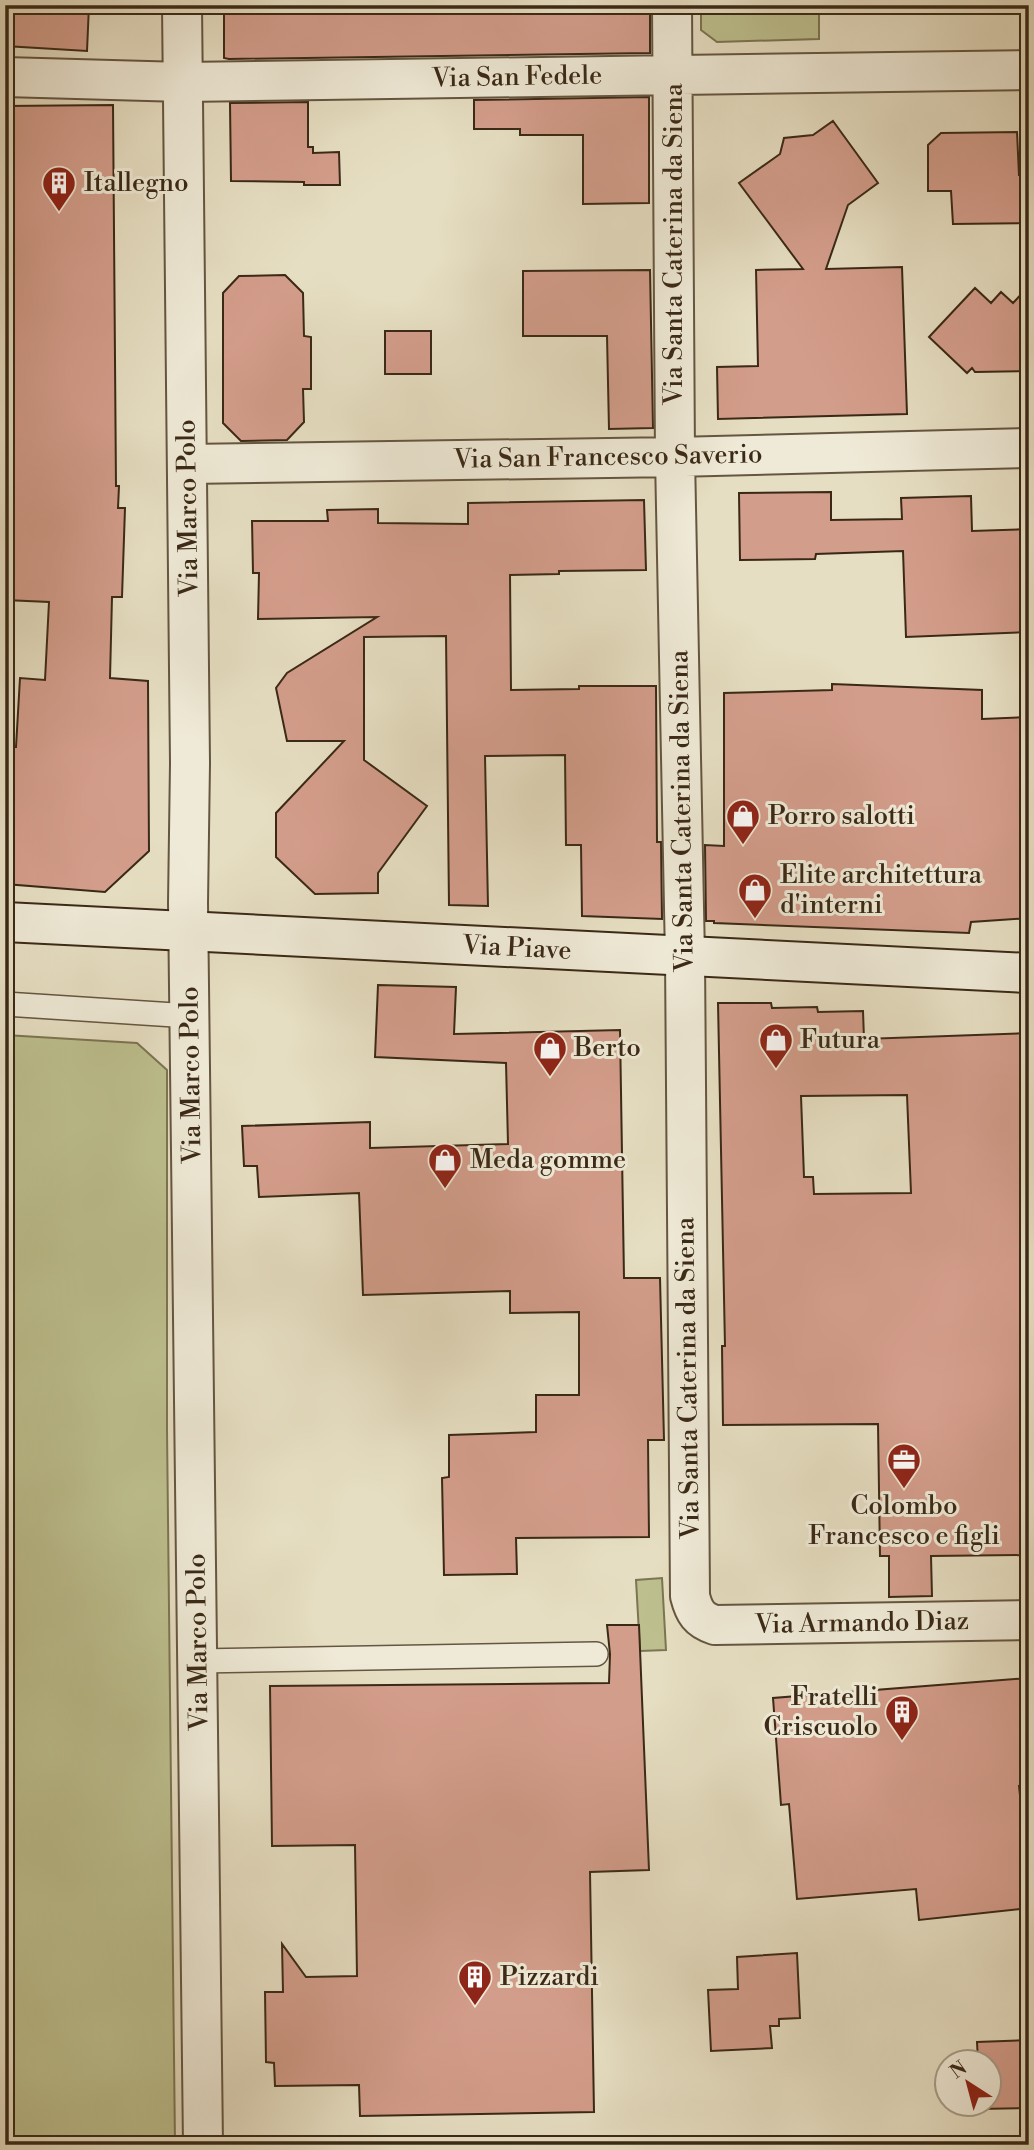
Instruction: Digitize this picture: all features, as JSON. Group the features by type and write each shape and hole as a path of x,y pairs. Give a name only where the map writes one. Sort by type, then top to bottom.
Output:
{"street":[{"name":"Via Marco Polo","path":"182,5 203,2145"},
{"name":"Via Santa Caterina da Siena","path":"673,5 675,457 685,957 690,1596 697,1615"},
{"name":"Via San Fedele","path":"5,77 183,82 1029,70"},
{"name":"Via San Francesco Saverio","path":"187,464 675,457 1029,448"},
{"name":"Via Piave","path":"5,922 1029,973"},
{"name":"Via Armando Diaz","path":"697,1615 705,1622 715,1625 1029,1620"}],"lane":[{"path":"5,1004 191,1016"},
{"path":"198,1661 596,1654"}],"green space":[{"path":"701,5 819,5 819,39 717,42 701,30"},
{"path":"5,1035 137,1043 167,1070 167,1430 175,2145 5,2145"},
{"path":"662,1578 666,1650 640,1651 636,1580"}],"building":[{"path":"5,5 89,5 87,51 5,46"},
{"path":"224,5 650,5 650,53 229,59 224,58"},
{"path":"649,97 649,203 583,204 583,135 520,135 520,129 474,129 474,100"},
{"path":"308,102 308,147 313,147 313,153 339,152 340,185 231,181 230,103"},
{"path":"113,105 116,486 119,486 118,508 125,508 122,597 112,597 110,678 148,681 149,851 105,892 5,884 5,747 16,747 20,678 45,680 49,602 5,600 5,106"},
{"path":"833,121 878,183 848,205 826,269 902,267 907,414 718,419 717,367 758,366 756,270 803,269 739,183 780,154 784,138 813,135"},
{"path":"1017,132 1019,175 1029,175 1029,223 953,224 951,191 928,191 928,145 941,133"},
{"path":"650,270 653,428 609,429 607,336 523,336 523,271"},
{"path":"285,275 303,293 304,336 311,337 311,389 303,389 304,422 287,440 241,441 223,423 223,293 239,276"},
{"path":"1029,286 1029,371 975,372 972,368 967,373 929,337 975,288 991,303 1001,292 1013,303"},
{"path":"385,331 431,331 431,374 385,374"},
{"path":"831,492 831,520 902,519 901,498 971,496 972,531 1029,529 1029,632 906,637 903,551 816,554 815,559 740,560 739,493"},
{"path":"644,500 646,570 559,571 559,574 510,575 511,690 579,689 579,686 656,686 657,842 661,842 662,919 582,916 581,845 566,845 565,755 485,756 488,906 449,905 446,636 364,637 364,760 427,806 378,873 378,893 315,894 276,857 276,813 344,741 287,741 276,688 287,673 377,617 258,619 259,573 253,573 252,521 328,521 327,510 378,509 378,523 468,524 468,503"},
{"path":"832,684 982,690 982,719 1029,717 1029,918 971,922 969,933 706,921 705,845 724,846 724,693 832,690"},
{"path":"378,985 456,987 454,1034 620,1030 624,1278 660,1278 664,1440 648,1440 649,1537 516,1538 517,1574 444,1575 442,1478 449,1477 449,1435 536,1432 536,1395 579,1395 579,1312 510,1313 510,1291 363,1295 359,1193 259,1197 257,1166 244,1166 242,1126 370,1122 370,1148 508,1144 506,1063 375,1057"},
{"path":"718,1003 771,1003 772,1008 817,1007 818,1012 863,1011 864,1039 1029,1033 1029,1555 931,1556 932,1596 889,1597 889,1556 880,1556 878,1424 723,1425 722,1346 725,1346","holes":["907,1095 911,1193 814,1194 813,1177 804,1177 801,1096"]},
{"path":"607,1625 639,1625 649,1870 590,1872 594,2112 360,2116 359,2085 275,2086 274,2063 266,2062 265,1992 283,1992 282,1944 306,1977 357,1976 355,1845 272,1846 270,1686 609,1683"},
{"path":"1029,1678 1029,1785 1019,1786 1029,1882 1029,1908 919,1920 916,1889 797,1899 789,1804 781,1805 773,1698"},
{"path":"797,1953 800,2018 779,2019 779,2026 770,2026 772,2048 711,2051 708,1990 738,1989 737,1957"},
{"path":"1029,2040 1029,2108 1002,2109 1002,2048 977,2048 977,2042"}],"place":[{"name":"Itallegno","path":"59,213"},
{"name":"Porro salotti","path":"743,846"},
{"name":"Elite architettura d'interni","path":"755,920"},
{"name":"Futura","path":"776,1070"},
{"name":"Berto","path":"550,1078"},
{"name":"Meda gomme","path":"445,1190"},
{"name":"Colombo Francesco e figli","path":"904,1490"},
{"name":"Fratelli Criscuolo","path":"902,1742"},
{"name":"Pizzardi","path":"475,2007"}]}
